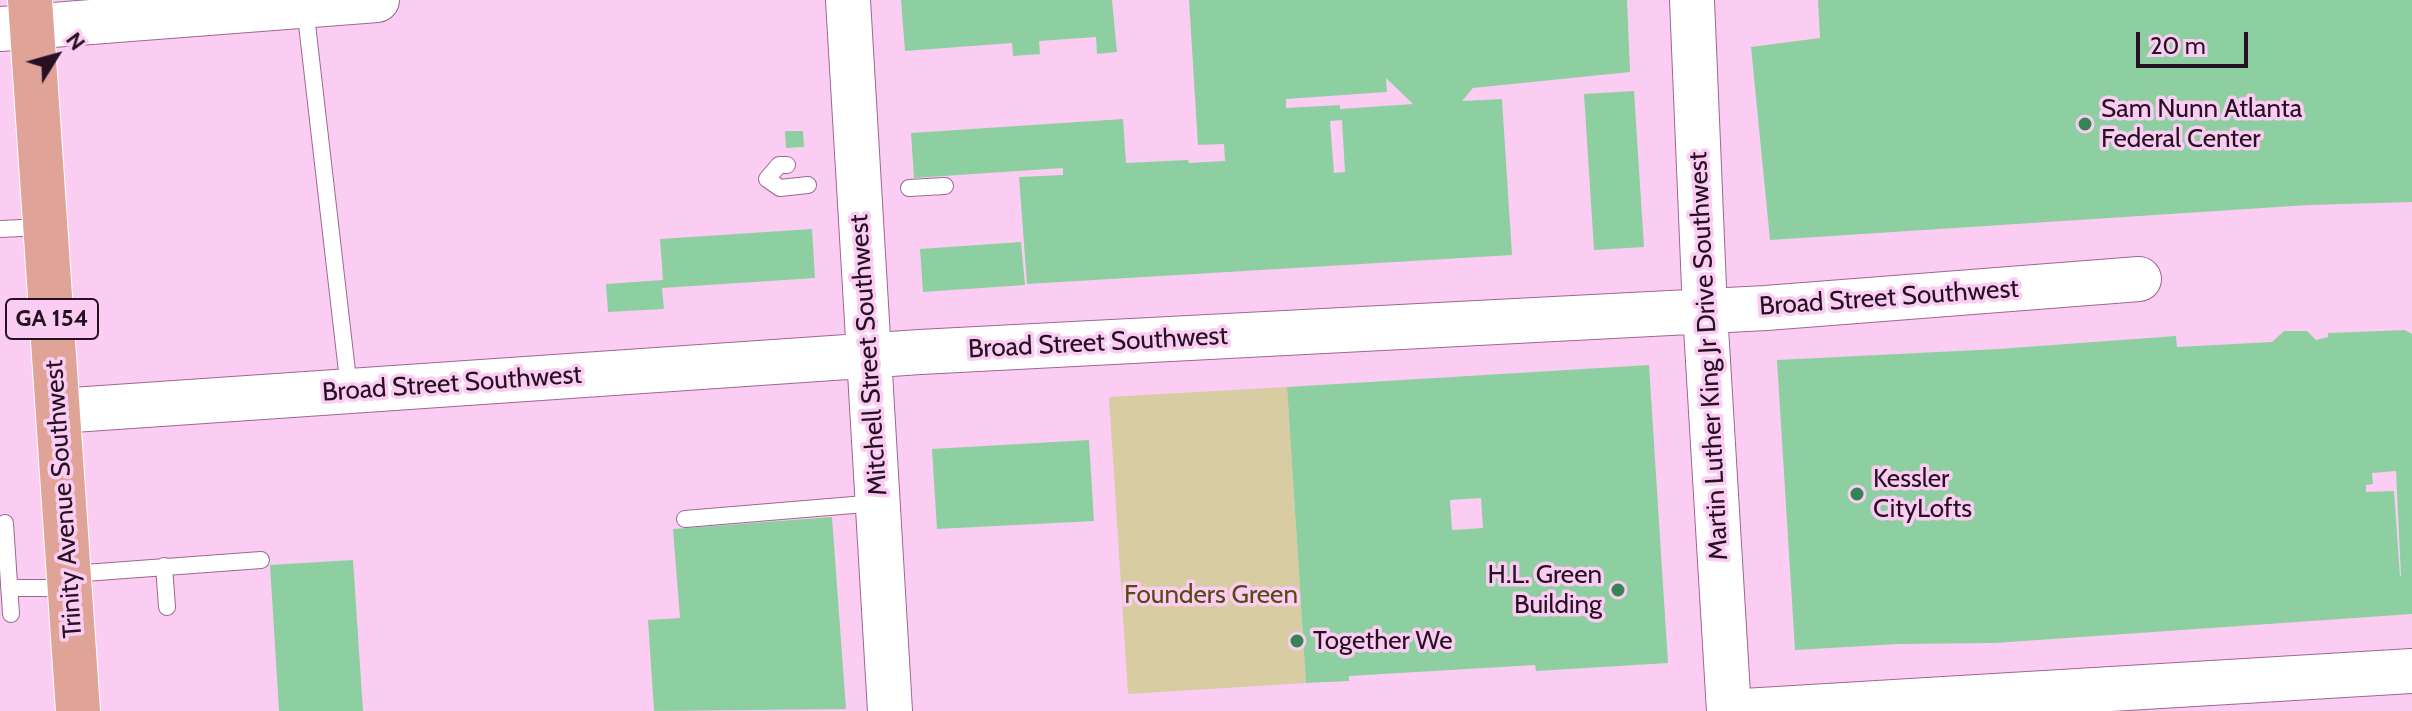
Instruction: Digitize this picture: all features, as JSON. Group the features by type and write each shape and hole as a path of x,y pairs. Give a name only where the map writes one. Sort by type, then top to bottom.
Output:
{"main road":[{"name":"Trinity Avenue Southwest","path":"21,19 46,226 78,711"}],"street":[{"path":"21,19 305,7 377,0"},
{"name":"Mitchell Street Southwest","path":"848,0 890,711"},
{"name":"Martin Luther King Jr Drive Southwest","path":"1692,0 1705,311 1729,711"},
{"name":"Broad Street Southwest","path":"58,411 868,356 1705,311 2139,279"},
{"path":"1744,711 2412,671"}],"lane":[{"path":"305,7 349,391"},
{"path":"787,165 779,165 767,179 780,188 808,185"},
{"path":"909,188 945,186"},
{"path":"0,229 46,226"},
{"path":"685,519 879,503"},
{"path":"5,523 11,614"},
{"path":"9,588 164,566 261,560"},
{"path":"164,566 167,607"}],"green space":[{"name":"Founders Green","path":"1287,387 1306,683 1128,694 1109,397"}],"building":[{"path":"901,0 1112,0 1117,52 1097,54 1096,37 1039,41 1040,54 1013,56 1012,43 905,51"},
{"path":"1189,0 1627,0 1630,72 1473,88 1462,101 1502,99 1512,255 1027,284 1019,177 1063,175 1063,168 914,178 911,133 1123,119 1126,163 1225,161 1224,144 1198,145","holes":["1386,78 1413,104 1340,109 1340,105 1286,108 1286,99 1387,92","1342,120 1345,172 1334,173 1330,121"]},
{"name":"Sam Nunn Atlanta Federal Center","path":"1818,0 2412,0 2412,202 2309,205 1770,240 1751,47 1820,38"},
{"path":"1634,91 1644,247 1594,250 1584,94"},
{"path":"785,131 803,131 804,147 786,148"},
{"path":"812,229 815,278 662,288 664,309 608,312 606,284 663,280 660,239"},
{"path":"1021,242 1025,285 923,292 920,249"},
{"path":"2405,330 2412,334 2412,614 1995,643 1795,650 1777,360 2176,336 2177,347 2272,342 2284,331 2307,331 2316,340 2328,337 2328,333","holes":["2396,471 2401,576 2394,491 2366,492 2366,485 2373,484 2372,473"]},
{"path":"1649,365 1668,663 1536,671 1535,665 1349,676 1349,681 1306,683 1287,387","holes":["1481,498 1483,528 1452,530 1450,500"]},
{"path":"1089,440 1094,521 937,529 932,449"},
{"path":"832,517 846,709 654,711 648,620 680,618 673,529"},
{"path":"353,560 363,711 279,711 270,565"}],"place":[{"name":"Sam Nunn Atlanta Federal Center","path":"2085,124"},
{"name":"Kessler CityLofts","path":"1857,494"},
{"name":"H.L. Green Building","path":"1618,590"},
{"name":"Together We","path":"1297,641"}]}
